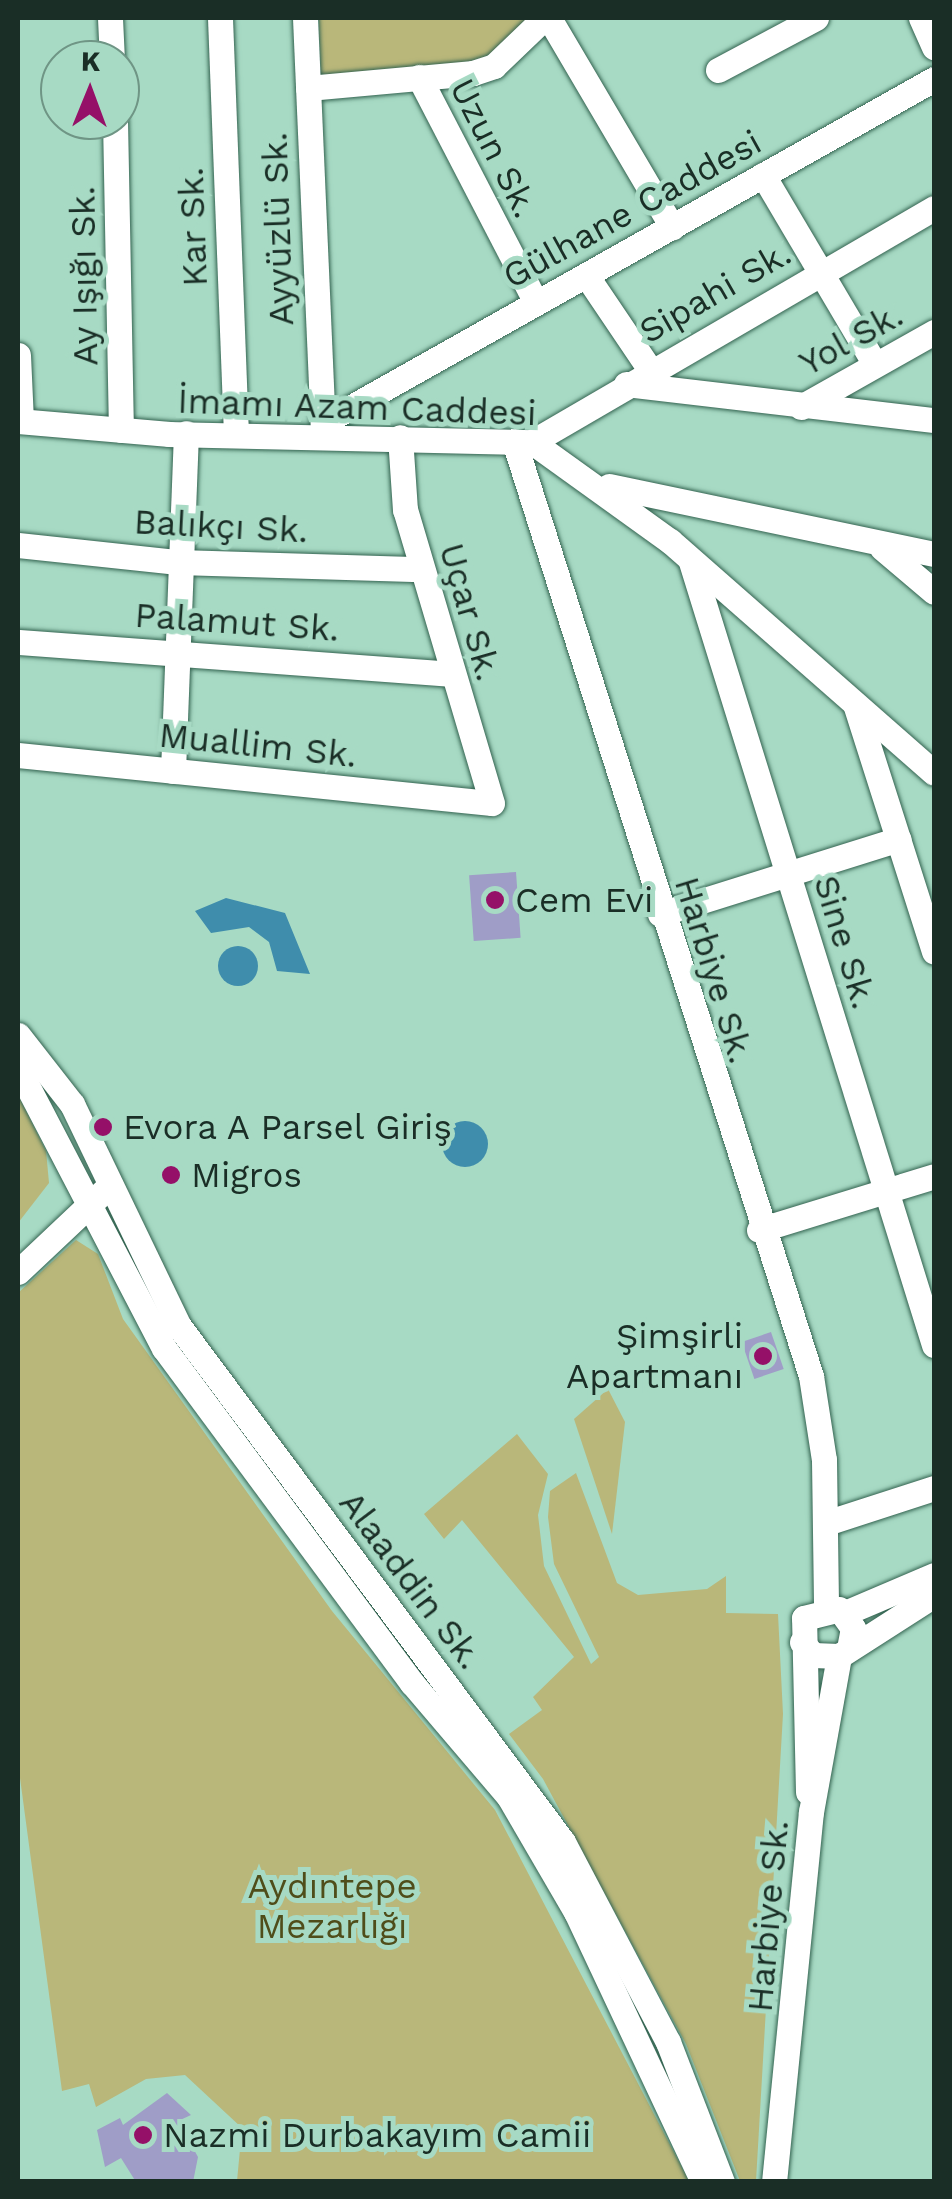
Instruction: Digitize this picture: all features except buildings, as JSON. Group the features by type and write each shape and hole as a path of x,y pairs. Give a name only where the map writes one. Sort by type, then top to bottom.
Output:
{"street":[{"name":"Kar Sk.","path":"220,18 236,434"},
{"name":"Ayyüzlü Sk.","path":"305,18 323,430"},
{"path":"308,88 494,66 546,18 672,227"},
{"path":"718,70 816,18"},
{"path":"921,18 934,47"},
{"name":"Uzun Sk.","path":"419,77 536,303"},
{"name":"Gülhane Caddesi","path":"323,430 364,401 934,79"},
{"name":"Ay Işığı Sk.","path":"115,140 122,430"},
{"path":"763,175 874,363"},
{"name":"Sipahi Sk.","path":"523,441 934,208"},
{"path":"586,275 650,370"},
{"name":"Yol Sk.","path":"801,407 934,332"},
{"path":"318,352 333,392 364,401 372,437"},
{"path":"18,355 19,421"},
{"path":"626,384 934,420"},
{"name":"İmamı Azam Caddesi","path":"19,421 186,434 323,430 372,437 523,441 600,484 690,558 934,774"},
{"path":"173,771 178,562 186,434"},
{"name":"Uçar Sk.","path":"400,437 421,569 492,804"},
{"name":"Harbiye Sk.","path":"523,441 660,914 759,1230 811,1376 835,1609 844,1650 811,1812 777,2179"},
{"path":"600,484 697,510 882,548 934,554"},
{"path":"670,541 697,510"},
{"name":"Balıkçı Sk.","path":"18,545 178,562 421,569"},
{"path":"882,548 934,592"},
{"name":"Sine Sk.","path":"690,558 934,1344"},
{"name":"Palamut Sk.","path":"18,642 451,674"},
{"path":"855,702 934,952"},
{"name":"Muallim Sk.","path":"18,755 492,804"},
{"path":"660,914 899,839"},
{"name":"Alaaddin Sk.","path":"18,1035 56,1076 164,1348 278,1504 303,1508 563,1842 668,2042 722,2182"},
{"name":"Alaaddin Sk.","path":"18,1068 101,1192 179,1326 509,1797 576,1912 703,2182"},
{"path":"759,1230 934,1176"},
{"path":"18,1272 101,1192"},
{"path":"826,1523 934,1488"},
{"path":"811,1812 804,1618 934,1575"},
{"path":"802,1642 813,1656 844,1650 934,1595"}],"green space":[{"path":"319,18 537,18 490,63 321,80"},
{"path":"18,1095 46,1151 49,1183 18,1223"},
{"name":"Aydıntepe Mezarlığı","path":"76,1240 98,1254 123,1319 332,1611 495,1810 689,2181 237,2181 242,2128 185,2075 146,2079 96,2107 89,2084 62,2091 18,1763 18,1293"},
{"path":"608,1389 625,1422 612,1534 574,1419"},
{"path":"517,1434 548,1474 538,1515 544,1566 591,1664 599,1657 554,1564 548,1517 550,1491 576,1473 617,1583 638,1595 707,1589 726,1576 726,1613 778,1614 783,1714 756,2181 740,2181 686,2044 543,1779 509,1734 542,1710 533,1697 574,1657 462,1520 444,1539 424,1514"}],"water":[{"path":"226,898 285,913 310,974 277,971 269,942 249,927 211,933 195,911"},
{"path":"238,946 252,952 258,966 252,980 238,986 224,980 218,966 224,952"},
{"path":"465,1121 482,1127 488,1144 482,1161 465,1167 448,1161 442,1144 448,1127"}],"place":[{"name":"Cem Evi","path":"495,900"},
{"name":"Evora A Parsel Giriş","path":"103,1127"},
{"name":"Migros","path":"171,1175"},
{"name":"Şimşirli Apartmanı","path":"763,1356"},
{"name":"Nazmi Durbakayım Camii","path":"143,2135"}]}
